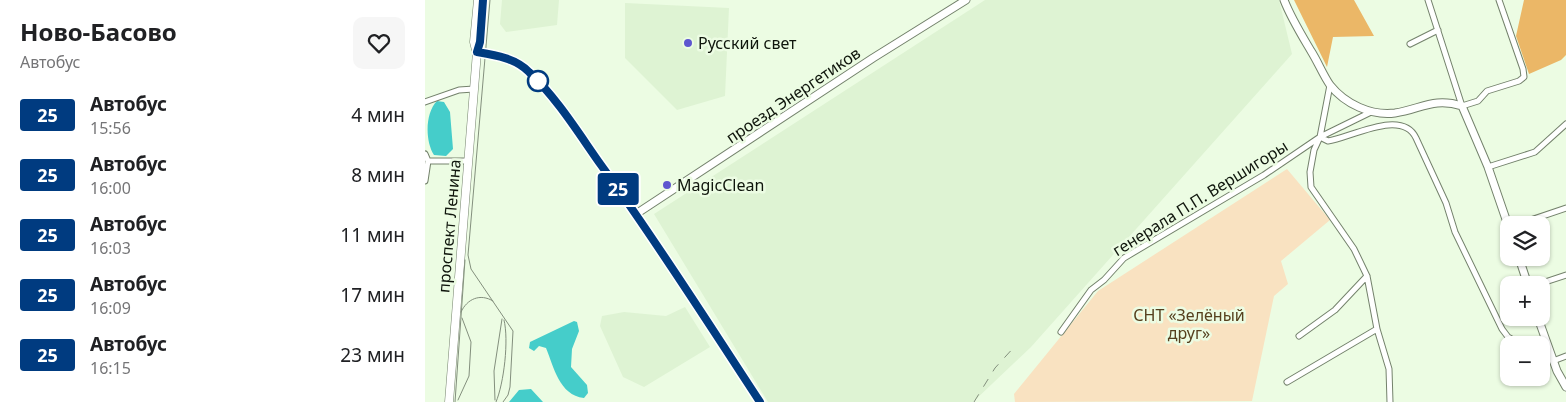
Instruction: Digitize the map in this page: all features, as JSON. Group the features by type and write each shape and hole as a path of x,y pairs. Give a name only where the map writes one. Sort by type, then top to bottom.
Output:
{"main road":[{"name":"проспект Ленина","path":"477,52 474,42 478,0"},
{"name":"проспект Ленина","path":"449,402 477,52 480,42 483,0"}],"street":[{"name":"проезд Энергетиков","path":"636,214 873,58 967,0"},
{"path":"1284,0 1299,32 1330,85 1344,97 1371,112 1396,113 1432,102 1451,102 1462,106 1478,100 1487,91 1519,81 1524,77 1523,69 1499,0"},
{"path":"1428,0 1462,106 1488,167 1505,216"},
{"path":"1410,44 1438,30"},
{"path":"477,52 511,60 529,72 566,117 636,214 760,402"},
{"path":"1330,85 1320,137 1314,150 1310,172 1311,187 1354,249 1367,276 1377,329 1389,369 1390,402"},
{"path":"425,107 425,102 459,90 474,90"},
{"name":"генерала П.П. Вершигоры","path":"1061,332 1091,290 1104,280 1124,258 1264,175 1320,137 1371,112"},
{"path":"1488,167 1535,152 1566,124"},
{"path":"1320,137 1330,141 1367,129 1397,126 1409,128 1414,134 1446,203 1457,238 1507,336"},
{"path":"425,154 428,161 425,181"},
{"path":"428,161 468,161"},
{"path":"1542,216 1566,208"},
{"path":"1550,280 1566,275"},
{"path":"1299,336 1335,310 1367,276"},
{"path":"1287,382 1377,329"},
{"path":"1550,353 1566,387"},
{"path":"1553,361 1566,356"}],"shaded area":[{"path":"502,0 559,0 557,25 506,32 500,24"},
{"path":"985,0 1279,0 1292,54 1031,347 973,402 768,402 654,214"},
{"path":"1294,0 1354,0 1374,36 1333,37 1327,67"},
{"path":"1524,0 1566,0 1566,55 1561,60 1529,74 1516,36"},
{"path":"625,3 729,8 725,96 677,110 625,58"},
{"path":"685,307 710,347 644,387 623,377 600,326 602,316 624,312 666,316"}],"green space":[{"name":"СНТ «Зелёный друг»","path":"1287,169 1330,220 1281,261 1288,284 1274,296 1252,401 1015,402 1014,394 1098,291"}],"water":[{"path":"437,101 444,102 450,112 453,149 446,156 434,155 429,142 428,120"},
{"path":"574,321 577,322 579,331 572,349 571,367 587,385 588,393 584,398 569,392 563,386 546,348 539,346 534,351 529,348 530,342"},
{"path":"531,389 543,402 509,402 519,390"}],"tram line":[{"path":"490,0 468,255 471,269 513,331 510,387 508,395 503,402"},
{"path":"455,402 465,260"},
{"path":"461,312 474,299 483,298 493,301"},
{"path":"458,400 469,376 471,342 462,318"},
{"path":"495,400 494,371 502,319"},
{"path":"496,402 505,361 506,339 504,320"}],"railway":[{"path":"974,402 995,368 1016,345"}],"bus line":[{"name":"25","path":"483,0 480,42 477,52 501,57 521,65 566,117 636,214 760,402"}],"place":[{"name":"Русский свет","path":"688,43"},
{"name":"MagicClean","path":"667,185"}]}
